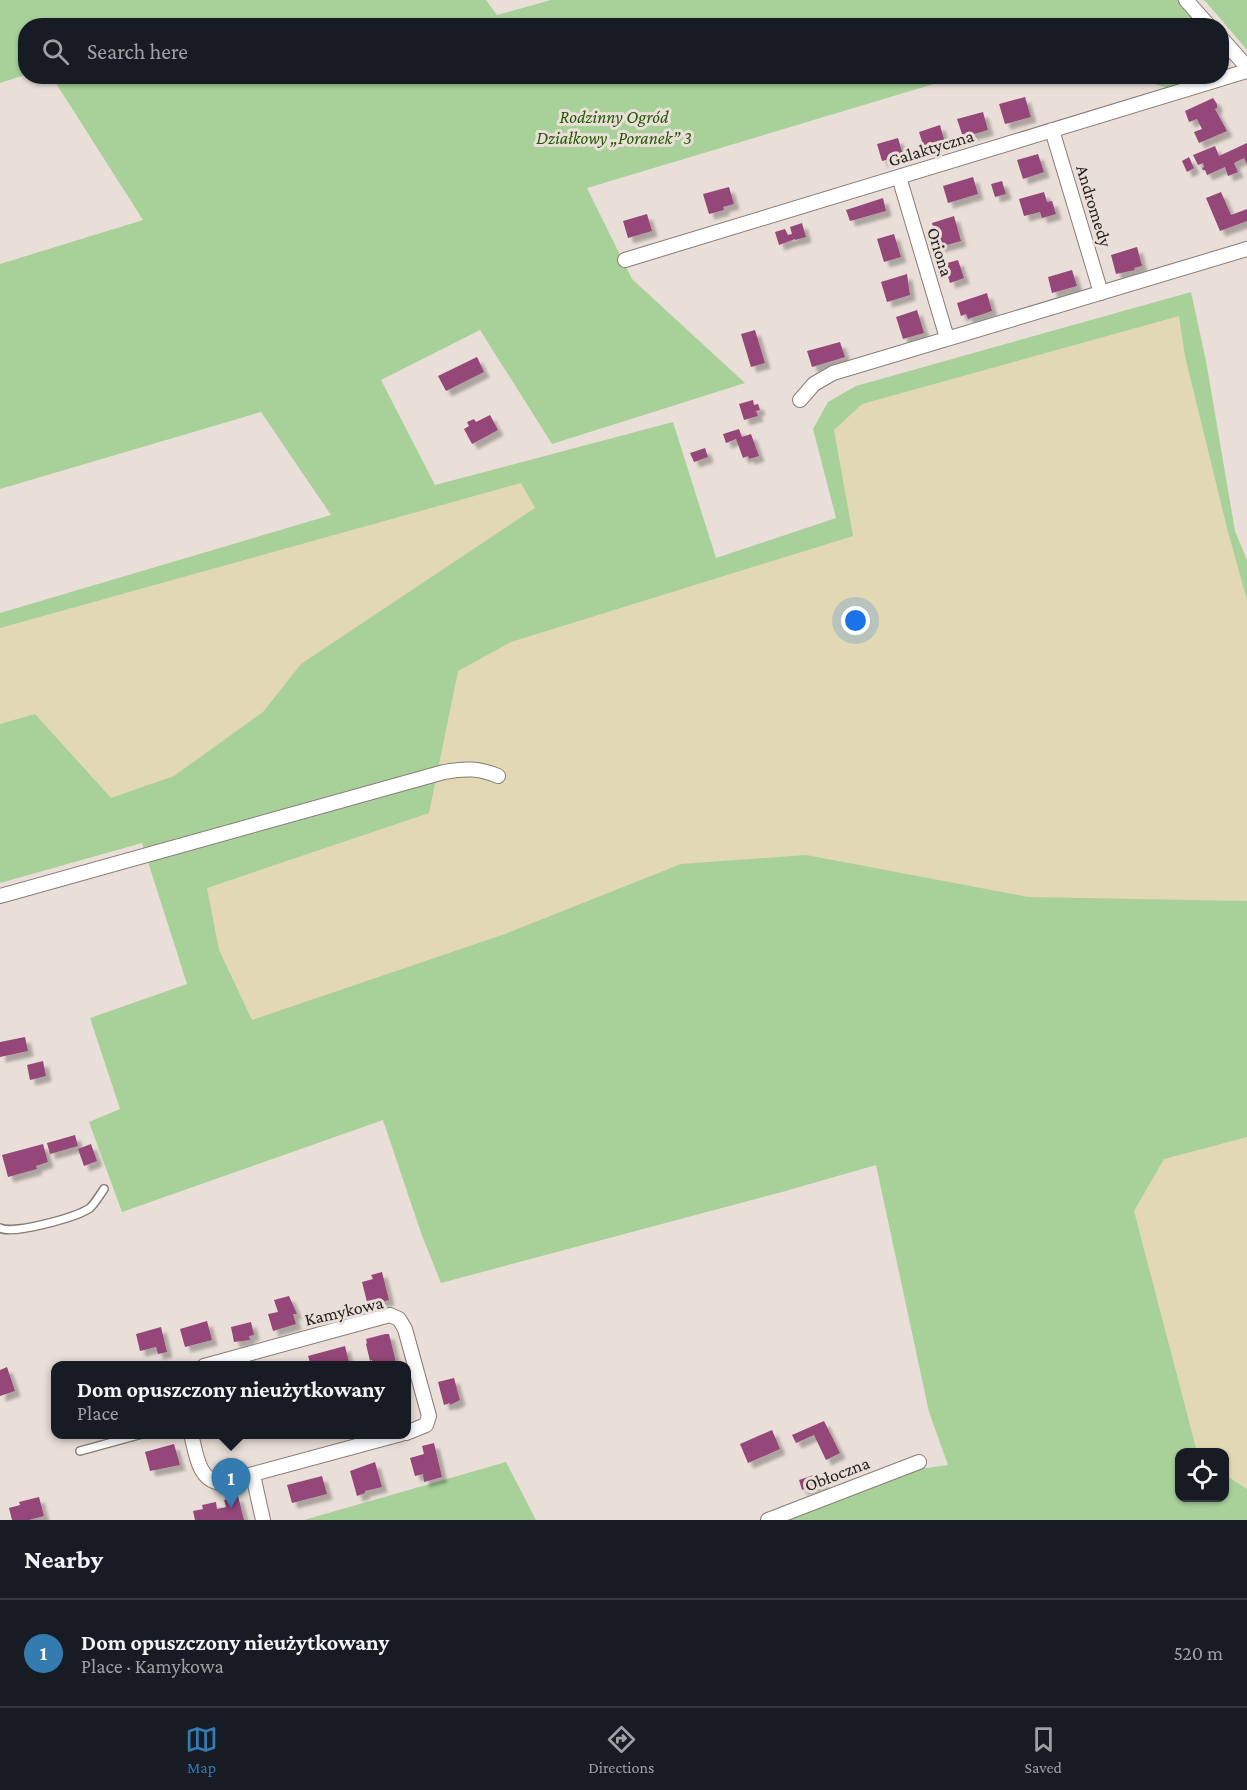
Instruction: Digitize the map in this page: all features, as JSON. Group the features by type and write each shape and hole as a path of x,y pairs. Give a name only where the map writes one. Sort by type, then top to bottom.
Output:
{"street":[{"path":"1186,0 1202,18"},
{"path":"1229,48 1247,69"},
{"name":"Galaktyczna","path":"1229,75 1247,69"},
{"name":"Galaktyczna","path":"625,260 1199,84"},
{"name":"Andromedy","path":"1052,130 1101,293"},
{"name":"Oriona","path":"899,177 947,338"},
{"path":"800,400 814,384 833,373 1247,249"},
{"path":"0,896 444,772 465,768 483,770 498,776"},
{"name":"Kamykowa","path":"219,1361 390,1315 399,1319 405,1329 429,1416 426,1425 411,1431"},
{"path":"192,1439 202,1473 212,1482 220,1483 383,1439"},
{"name":"Obłoczna","path":"768,1520 919,1462"},
{"path":"253,1475 263,1520"}],"lane":[{"path":"0,1228 6,1231 37,1227 68,1216 89,1208 104,1189"},
{"path":"80,1451 123,1439"}],"green space":[{"path":"0,0 486,0 497,15 551,0 1178,0 1195,18 18,18 18,77 0,83"},
{"path":"1203,0 1247,0 1247,50 1229,29 1229,18 1220,18"},
{"name":"Rodzinny Ogród Działkowy „Poranek” 3","path":"56,84 934,84 587,188 632,279 745,383 552,444 480,330 381,380 435,485 673,422 716,558 836,518 813,429 828,402 856,386 1191,292 1206,361 1235,531 1247,560 1247,1520 787,1520 919,1469 948,1465 929,1412 876,1165 441,1283 421,1233 383,1120 122,1212 89,1122 120,1109 90,1018 187,984 142,843 0,883 0,613 331,515 261,412 0,489 0,264 143,220"},
{"path":"1155,84 1189,84 1173,90"},
{"path":"506,1462 536,1520 304,1520"}],"sand":[{"path":"1179,316 1185,356 1247,600 1247,901 1028,897 806,855 681,864 505,934 252,1020 219,950 207,888 429,813 458,671 511,642 853,536 834,430 862,404"},
{"path":"521,483 535,508 301,664 263,712 174,776 111,798 35,714 0,724 0,628"},
{"path":"1247,1137 1247,1489 1229,1478 1229,1448 1196,1448 1134,1211 1164,1159"}],"building":[{"path":"1025,97 1031,117 1005,124 999,104"},
{"path":"1213,98 1217,104 1215,109 1227,131 1199,143 1194,132 1202,129 1197,119 1189,122 1185,111"},
{"path":"983,112 988,130 963,137 957,119"},
{"path":"940,125 945,143 924,148 919,132"},
{"path":"898,138 903,155 882,161 877,144"},
{"path":"1247,143 1247,164 1244,158 1234,163 1238,172 1228,176 1225,167 1207,175 1202,168 1203,163 1198,165 1193,155 1215,146 1219,156"},
{"path":"1038,154 1044,172 1023,179 1017,160"},
{"path":"1189,157 1194,168 1187,172 1182,161"},
{"path":"973,177 978,194 948,203 943,186"},
{"path":"1002,181 1006,194 995,197 991,184"},
{"path":"729,187 734,204 723,207 724,210 709,214 703,194"},
{"path":"1044,192 1047,202 1052,201 1056,214 1042,218 1040,212 1024,216 1019,199"},
{"path":"1221,192 1231,215 1247,209 1247,221 1220,231 1206,198"},
{"path":"883,198 886,211 850,221 846,210"},
{"path":"647,214 652,231 628,238 623,221"},
{"path":"954,216 961,241 939,247 932,223"},
{"path":"802,223 806,237 779,245 775,232 785,229 788,235 792,234 790,227"},
{"path":"894,234 901,257 884,262 877,239"},
{"path":"1137,247 1142,266 1116,274 1111,255"},
{"path":"958,260 964,278 950,283 944,264"},
{"path":"1072,270 1077,286 1052,293 1048,277"},
{"path":"907,274 910,295 887,302 881,282"},
{"path":"987,293 992,311 968,319 966,314 961,316 957,303"},
{"path":"917,310 924,333 903,339 896,317"},
{"path":"755,330 765,363 751,367 741,334"},
{"path":"840,342 845,357 812,367 807,351"},
{"path":"477,357 484,372 446,391 438,376"},
{"path":"753,400 754,405 758,404 760,410 756,411 758,416 744,420 739,404"},
{"path":"490,415 498,430 472,444 464,429 469,426 467,422 474,419 476,422"},
{"path":"739,429 742,437 751,434 759,456 743,458 736,439 726,443 723,434"},
{"path":"705,448 708,457 694,462 690,453"},
{"path":"25,1037 28,1051 0,1057 0,1042"},
{"path":"43,1061 46,1076 30,1080 27,1065"},
{"path":"75,1135 78,1146 50,1154 47,1143"},
{"path":"43,1144 48,1162 36,1166 37,1169 8,1177 2,1155"},
{"path":"91,1144 97,1161 84,1166 78,1149"},
{"path":"382,1272 389,1300 368,1306 362,1282 373,1279 371,1275"},
{"path":"289,1296 297,1314 293,1314 296,1324 273,1331 268,1314 278,1312 274,1300"},
{"path":"207,1321 212,1340 185,1347 180,1329"},
{"path":"251,1322 254,1335 249,1336 250,1340 234,1342 231,1327"},
{"path":"161,1327 167,1352 158,1354 156,1347 140,1351 136,1334"},
{"path":"389,1334 396,1361 370,1361 366,1339"},
{"path":"345,1346 349,1361 310,1361 308,1356"},
{"path":"7,1367 15,1391 0,1396 0,1370"},
{"path":"454,1378 460,1400 444,1405 438,1382"},
{"path":"824,1421 840,1453 826,1460 814,1435 796,1443 792,1435"},
{"path":"772,1430 780,1449 748,1463 740,1444"},
{"path":"434,1443 442,1477 424,1482 423,1474 415,1476 410,1458 424,1454 422,1446"},
{"path":"174,1444 180,1465 150,1471 145,1452"},
{"path":"375,1462 382,1487 365,1491 357,1496 350,1471"},
{"path":"819,1473 823,1483 802,1490 799,1480"},
{"path":"322,1476 327,1494 292,1503 287,1485"},
{"path":"238,1496 244,1520 195,1520 193,1511 203,1509 202,1505 216,1502 217,1509 226,1507 224,1500"},
{"path":"39,1497 44,1516 29,1520 12,1520 9,1508 20,1505 19,1502"}],"place":[{"name":"Dom opuszczony nieużytkowany","path":"231,1508"}]}
